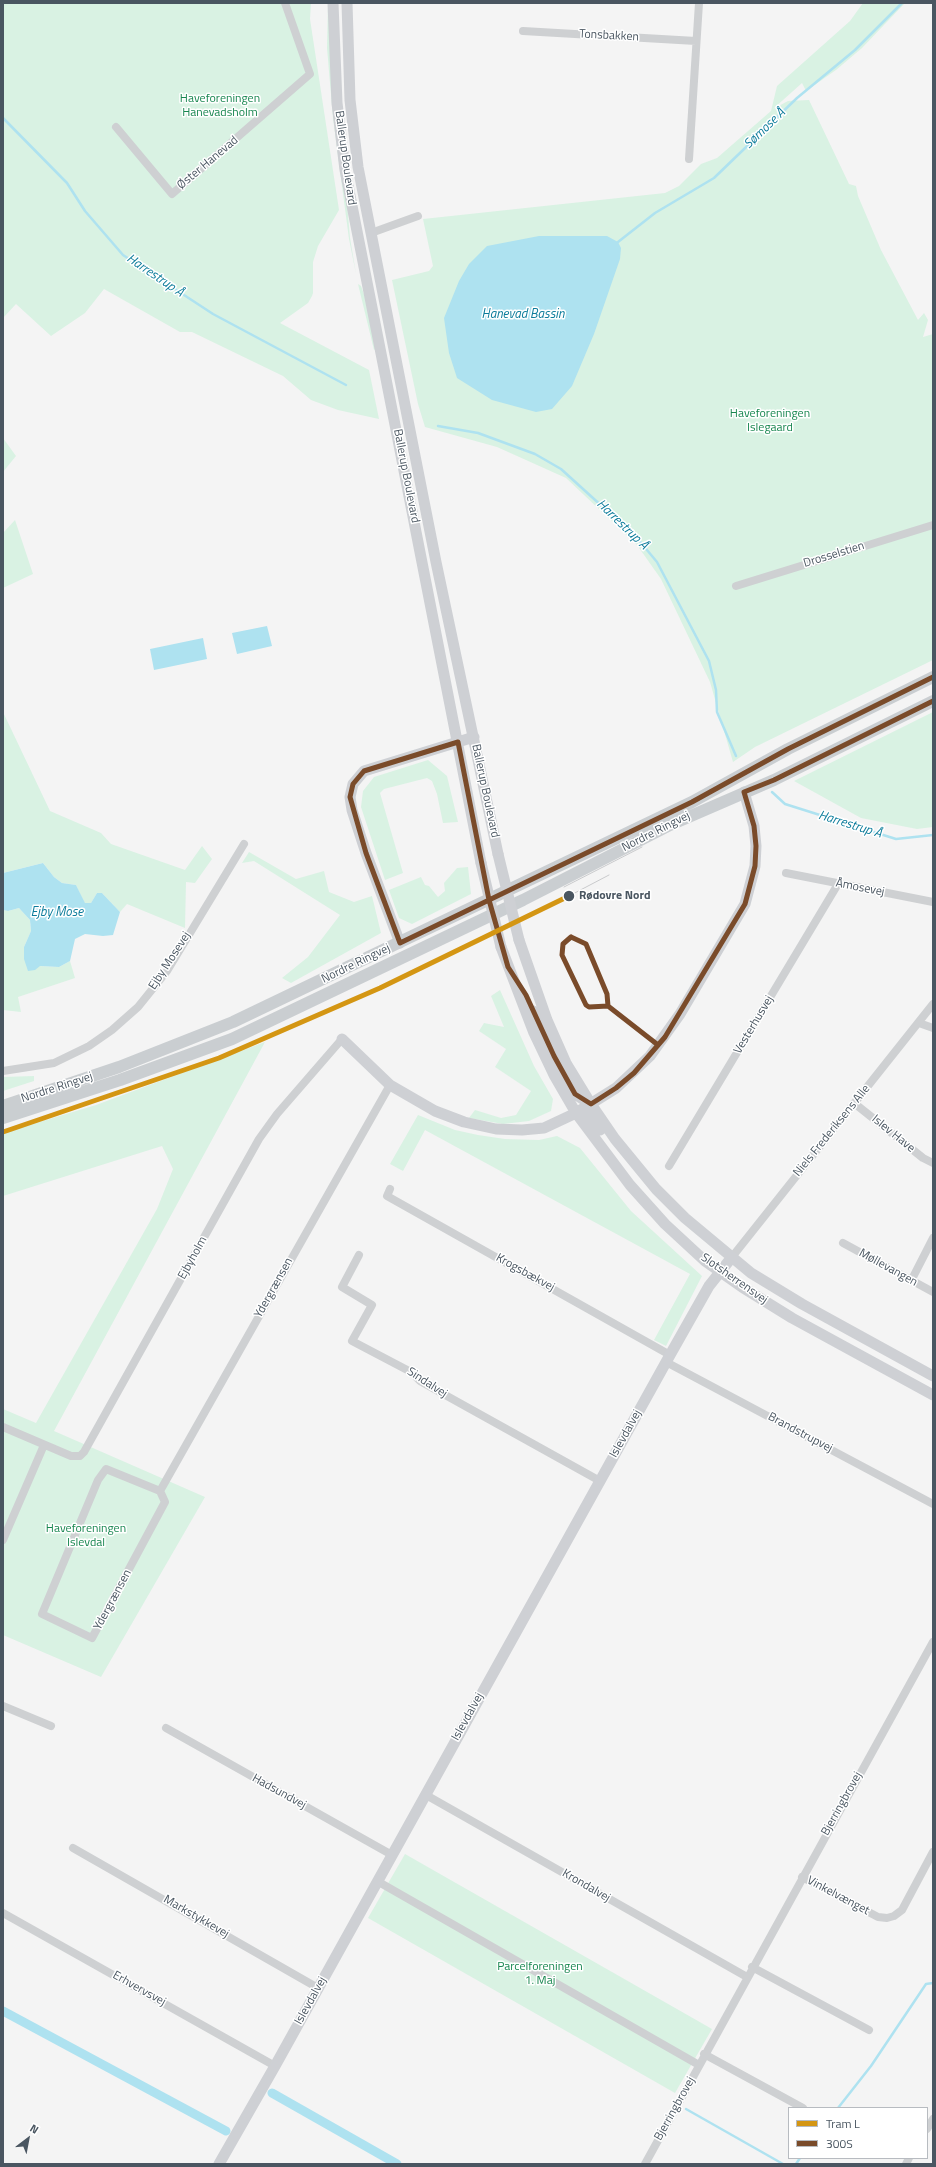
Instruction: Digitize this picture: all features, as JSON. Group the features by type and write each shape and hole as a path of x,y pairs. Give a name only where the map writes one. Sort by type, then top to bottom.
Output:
{"main road":[{"name":"Nordre Ringvej","path":"3,1106 119,1067 233,1022 692,802 788,749 933,678"},
{"name":"Nordre Ringvej","path":"3,1118 120,1080 232,1039 524,900 670,825 774,780 933,701"}],"street":[{"name":"Øster Hanevad","path":"116,127 172,194 310,74 285,3"},
{"name":"Ballerup Boulevard","path":"333,3 337,103 345,170 481,862 501,947"},
{"name":"Ballerup Boulevard","path":"347,3 350,100 358,167 436,562 498,854 519,940"},
{"path":"690,159 699,3"},
{"name":"Tonsbakken","path":"523,31 696,42"},
{"path":"371,233 418,216"},
{"name":"Drosselstien","path":"736,586 933,525"},
{"path":"400,943 366,853 352,810 350,797 353,784 364,771 474,737"},
{"path":"342,1039 390,1085 435,1111 464,1122 496,1129 522,1130 544,1128 591,1104 616,1088 634,1073 665,1037 745,904 754,872 756,846 754,826 744,792"},
{"name":"Ejby Mosevej","path":"3,1072 54,1063 89,1046 112,1030 138,1007 167,971 244,844"},
{"name":"Åmosevej","path":"786,874 933,902"},
{"name":"Vesterhusvej","path":"669,1166 838,884"},
{"name":"Slotsherrensvej","path":"519,940 547,1020 566,1062 591,1104 641,1173 685,1218 751,1273 802,1304 933,1376"},
{"name":"Slotsherrensvej","path":"501,947 534,1033 554,1076 576,1113 630,1185 665,1224 705,1261 792,1318 933,1395"},
{"name":"Slotsherrensvej","path":"508,967 526,995 554,1056 575,1094 582,1100 591,1104"},
{"name":"Niels Frederiksens Alle","path":"732,1257 933,1004"},
{"path":"919,1023 933,1028"},
{"name":"Ejbyholm","path":"3,1427 71,1456 80,1456 84,1452 259,1139 277,1114 342,1039"},
{"name":"Ydergrænsen","path":"160,1491 390,1085"},
{"name":"Islev Have","path":"854,1103 923,1158 933,1164"},
{"name":"Slotsherrensvej","path":"576,1113 588,1116 594,1121 640,1180 650,1189 660,1193"},
{"name":"Krogsbækvej","path":"390,1189 387,1196 668,1358"},
{"path":"911,1281 933,1238"},
{"name":"Møllevangen","path":"843,1243 933,1292"},
{"name":"Sindalvej","path":"359,1256 342,1287 372,1304 352,1341 411,1372 420,1381 600,1481"},
{"name":"Islevdalvej","path":"219,2164 426,1795 668,1358 709,1286 732,1257"},
{"name":"Brandstrupvej","path":"668,1358 933,1504"},
{"path":"3,1540 44,1445"},
{"name":"Ydergrænsen","path":"106,1469 160,1491 165,1502 92,1638 42,1614 98,1480 106,1469"},
{"name":"Bjerringbrovej","path":"645,2164 802,1876 933,1642"},
{"path":"3,1706 51,1726"},
{"name":"Hadsundvej","path":"166,1728 392,1855"},
{"name":"Krondalvej","path":"426,1795 747,1978"},
{"name":"Markstykkevej","path":"73,1848 318,1988"},
{"name":"Vinkelvænget","path":"802,1876 878,1917 887,1918 894,1916 902,1910 933,1852"},
{"path":"377,1881 699,2065"},
{"name":"Erhvervsvej","path":"3,1913 275,2066"},
{"path":"752,1967 868,2030"},
{"path":"704,2054 802,2107"}],"green space":[{"name":"Haveforeningen Hanevadsholm","path":"3,3 311,3 310,19 339,210 318,246 313,262 312,296 308,303 280,323 369,370 379,419 338,410 311,400 283,376 192,332 180,332 104,289 85,313 51,336 16,304 3,318"},
{"path":"328,3 330,3 350,238 356,274 349,239 333,118 327,48"},
{"name":"Haveforeningen Islegaard","path":"863,3 905,3 862,48 836,70 806,91 802,83 773,109 788,101 809,100 849,184 856,186 858,196 881,250 918,320 924,313 928,320 923,337 933,334 933,660 755,747 733,762 710,682 661,579 637,545 566,478 497,447 425,427 418,404 392,280 429,271 433,266 423,219 665,193 679,186 701,164 717,158 771,111 777,86 850,21"},
{"path":"358,284 361,286 367,302 376,349 374,350"},
{"path":"3,438 16,456 3,472"},
{"path":"15,520 33,574 3,588 3,533"},
{"path":"3,712 50,811 101,833 111,844 185,870 202,846 212,859 195,883 186,882 185,928 127,904 120,912 102,893 97,893 91,903 85,904 76,885 62,883 54,877 43,863 3,873"},
{"path":"933,712 933,827 917,829 861,818 794,781"},
{"path":"428,760 447,776 458,822 443,823 437,794 432,781 427,778 384,789 380,793 403,873 385,880 361,807 363,791 374,777"},
{"path":"249,852 296,879 324,871 329,892 354,902 372,896 381,933 291,983 282,978 308,957 340,915 254,861 242,863"},
{"path":"468,867 471,894 412,924 399,918 389,890 421,877 425,885 429,886 438,897 445,891 444,883 457,868"},
{"path":"19,908 30,920 31,931 24,947 40,966 59,967 70,961 75,978 18,997 21,1012 3,1010 3,910 8,911"},
{"path":"500,990 534,1066 553,1099 551,1111 529,1121 503,1124 469,1118 475,1110 501,1118 516,1115 531,1091 495,1067 506,1049 479,1031 484,1023 504,1027 491,996"},
{"name":"Haveforeningen Islevdal","path":"265,1042 54,1431 205,1497 101,1677 3,1635 3,1409 36,1423 157,1209 173,1169 162,1146 3,1196 3,1133 96,1105"},
{"path":"34,1076 34,1081 3,1091 3,1077"},
{"path":"418,1115 455,1130 478,1135 505,1139 539,1140 557,1136 580,1148 631,1211 702,1276 666,1346 654,1340 690,1274 425,1130 403,1171 390,1164"},
{"name":"Parcelforeningen 1. Maj","path":"405,1854 712,2029 675,2093 368,1918"}],"water":[{"name":"Hanevad Bassin","path":"539,236 607,236 618,242 621,248 620,259 594,334 572,386 552,409 536,412 492,400 457,378 449,353 444,318 459,281 469,264 487,246"},
{"path":"267,626 272,646 237,654 232,633"},
{"path":"203,638 207,659 154,670 150,649"},
{"name":"Ejby Mose","path":"43,863 54,877 62,883 76,885 85,903 91,903 97,893 102,893 120,912 113,935 103,936 85,934 75,939 70,961 59,967 40,966 35,970 28,971 24,959 24,947 31,931 30,920 19,908 8,911 3,910 3,873"}],"waterway":[{"name":"Sømose Å","path":"618,242 655,213 714,178 797,98 855,50 902,3"},
{"name":"Harrestrup Å","path":"3,118 67,183 85,211 123,255 213,314 346,385"},
{"name":"Harrestrup Å","path":"438,426 478,433 535,454 561,469 637,538 657,562 709,661 716,690 717,712 736,756"},
{"name":"Harrestrup Å","path":"772,792 785,804 896,839 933,835"},
{"path":"839,2107 871,2066 926,1984 933,1983"},
{"path":"3,2011 226,2131"},
{"path":"272,2093 397,2164"},
{"path":"686,2109 783,2164"},
{"path":"796,2164 799,2159"}],"tram line":[{"path":"564,887 642,847"},
{"path":"569,896 609,875"},
{"name":"L","path":"3,1132 219,1058 380,988 569,896"}],"transit line":[{"name":"300S","path":"489,900 692,802 788,749 933,677"},
{"name":"300S","path":"489,900 508,967 526,995 554,1056 575,1094 591,1104 616,1088 634,1073 665,1037 745,904 755,866 756,846 754,826 744,792 774,780 933,701"},
{"name":"300S","path":"458,742 489,900 400,943 366,853 350,797 353,784 364,771 458,742"},
{"name":"300S","path":"571,937 586,944 607,994 608,1006 589,1007 586,1005 562,955 563,944 571,937"},
{"name":"300S","path":"608,1006 658,1045"}],"place":[{"name":"Rødovre Nord","path":"569,896"}]}
